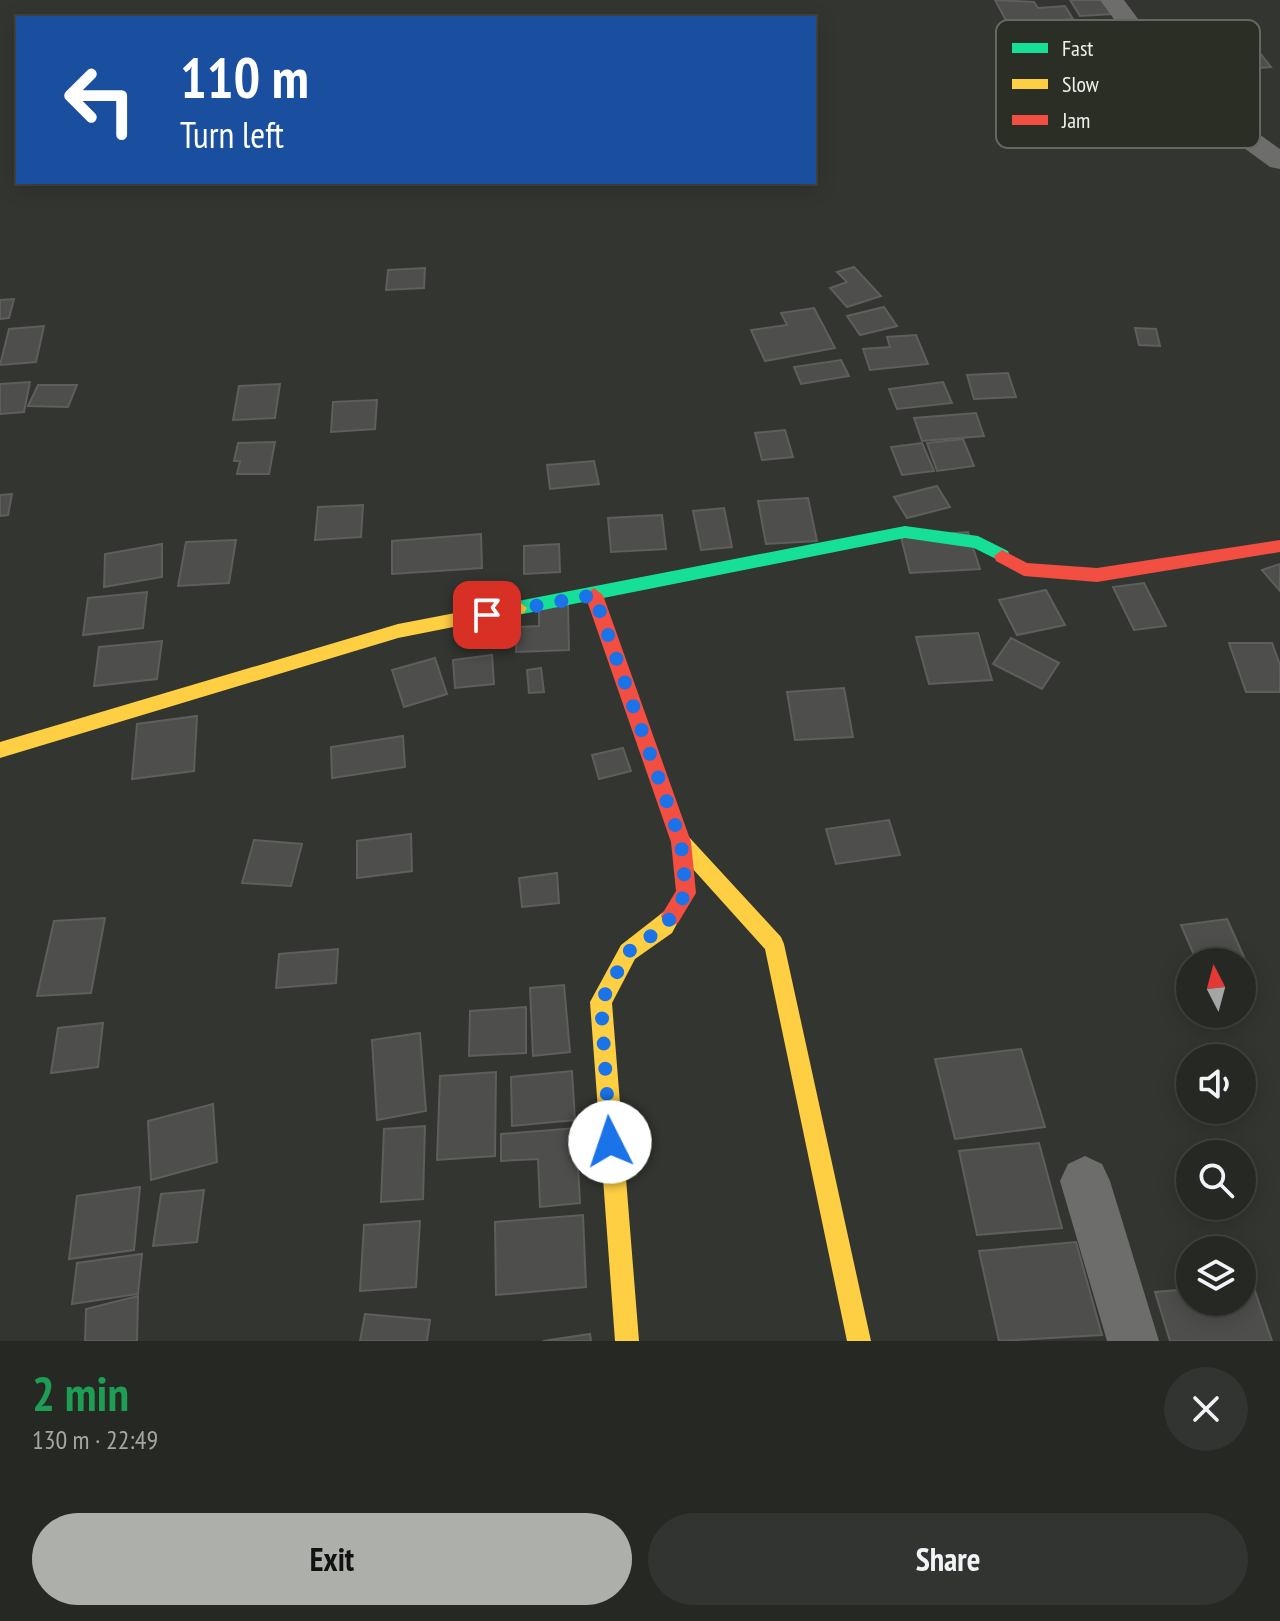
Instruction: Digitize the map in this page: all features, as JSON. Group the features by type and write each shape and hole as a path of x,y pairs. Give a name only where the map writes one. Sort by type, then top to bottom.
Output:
{"street":[{"path":"1112,0 1127,20"},
{"path":"1260,147 1280,161"},
{"path":"0,750 80,729 398,631 905,532 978,542 1024,569 1097,575 1280,546"},
{"path":"594,595 681,842 686,893 665,926 628,952 601,1002 627,1341"},
{"path":"681,842 774,944 859,1341"},
{"path":"1085,1181 1133,1341"}],"building":[{"path":"995,0 1034,2 1038,8 1065,6 1073,19 1060,20 1006,20"},
{"path":"1070,0 1120,0 1129,13 1080,16"},
{"path":"1260,53 1271,67 1260,68"},
{"path":"854,267 881,296 847,307 830,288 847,282 837,272"},
{"path":"425,268 424,288 386,290 388,270"},
{"path":"14,299 9,318 0,319 0,300"},
{"path":"884,307 897,326 860,335 847,316"},
{"path":"814,308 835,348 765,361 751,330 787,325 781,313"},
{"path":"44,326 36,362 0,365 9,329"},
{"path":"1135,328 1156,329 1160,346 1139,345"},
{"path":"916,335 928,364 870,370 863,349 890,347 887,337"},
{"path":"841,360 849,376 801,384 794,367"},
{"path":"1008,373 1016,397 974,399 967,375"},
{"path":"30,382 24,412 0,414 0,384"},
{"path":"943,382 952,403 897,409 889,389"},
{"path":"280,384 275,418 233,420 239,386"},
{"path":"38,385 77,385 68,407 28,406"},
{"path":"377,400 375,429 331,432 333,402"},
{"path":"976,413 984,436 922,441 914,418"},
{"path":"785,430 793,457 762,460 755,433"},
{"path":"963,439 974,466 937,471 927,443"},
{"path":"275,442 269,474 237,474 240,461 234,461 238,443"},
{"path":"922,443 934,471 902,475 891,447"},
{"path":"594,461 599,484 550,489 547,465"},
{"path":"937,486 950,507 907,518 894,497"},
{"path":"12,494 8,515 0,516 0,495"},
{"path":"808,498 817,541 766,544 758,501"},
{"path":"363,505 361,537 315,540 318,507"},
{"path":"724,508 732,547 701,550 693,511"},
{"path":"662,515 666,549 611,552 608,518"},
{"path":"968,532 980,569 910,573 901,537"},
{"path":"481,534 482,568 392,574 392,541"},
{"path":"236,540 229,583 178,586 186,542"},
{"path":"162,544 162,577 104,587 105,554"},
{"path":"559,544 560,572 524,574 524,546"},
{"path":"1280,564 1280,591 1262,570"},
{"path":"1144,583 1166,626 1134,630 1113,587"},
{"path":"1046,590 1065,625 1017,635 999,600"},
{"path":"147,592 143,628 83,635 88,598"},
{"path":"568,604 569,650 516,652 517,627 539,626 539,605"},
{"path":"978,633 992,680 929,684 916,637"},
{"path":"1011,638 1059,663 1042,689 993,664"},
{"path":"162,641 157,679 94,686 99,647"},
{"path":"1229,643 1272,643 1280,665 1280,692 1246,692"},
{"path":"492,655 494,684 455,688 453,660"},
{"path":"435,658 447,694 404,707 392,670"},
{"path":"541,668 544,692 529,693 527,670"},
{"path":"844,688 853,737 795,740 787,692"},
{"path":"197,716 194,771 132,779 137,724"},
{"path":"403,736 405,767 332,778 331,747"},
{"path":"623,748 631,771 599,779 592,755"},
{"path":"889,820 900,855 836,864 826,829"},
{"path":"411,834 412,871 357,878 357,841"},
{"path":"254,840 302,844 291,886 242,883"},
{"path":"557,873 559,903 522,907 519,878"},
{"path":"105,918 91,993 37,996 54,921"},
{"path":"1227,919 1240,948 1191,948 1181,925"},
{"path":"338,949 336,983 276,988 279,954"},
{"path":"564,985 570,1052 533,1056 530,988"},
{"path":"526,1007 526,1053 469,1056 470,1011"},
{"path":"103,1023 98,1067 51,1073 58,1028"},
{"path":"420,1033 426,1111 377,1120 372,1040"},
{"path":"1021,1049 1045,1127 955,1139 935,1059"},
{"path":"572,1071 575,1120 512,1126 511,1077"},
{"path":"496,1072 495,1156 437,1160 440,1076"},
{"path":"213,1104 217,1162 151,1180 148,1121"},
{"path":"425,1126 423,1199 381,1202 384,1129"},
{"path":"576,1128 580,1203 540,1207 538,1159 501,1161 501,1134"},
{"path":"1039,1143 1062,1228 977,1235 959,1151"},
{"path":"140,1187 134,1250 69,1259 77,1196"},
{"path":"204,1190 197,1242 153,1246 161,1194"},
{"path":"583,1215 586,1287 496,1295 495,1222"},
{"path":"420,1221 416,1287 360,1291 364,1225"},
{"path":"1076,1242 1102,1335 999,1341 979,1251"},
{"path":"142,1254 138,1294 72,1304 77,1263"},
{"path":"1176,1290 1176,1316 1256,1316 1256,1294 1272,1341 1170,1341 1155,1292"},
{"path":"138,1296 137,1341 85,1341 86,1309"},
{"path":"365,1314 430,1320 427,1341 360,1341"},
{"path":"590,1334 591,1341 543,1341"}],"traffic: fast":[{"path":"518,608 905,532 978,542 1002,556"}],"traffic: slow":[{"path":"0,750 398,631 518,608"},
{"path":"681,842 774,944 859,1341"},
{"path":"627,1341 601,1002 628,952 665,926 671,916"}],"traffic: jam":[{"path":"1002,556 1024,569 1097,575 1280,546"},
{"path":"594,595 681,842 686,893 671,916"}],"route":[{"path":"487,615 594,595 681,842 686,893 665,926 628,952 601,1002 610,1142"}]}
